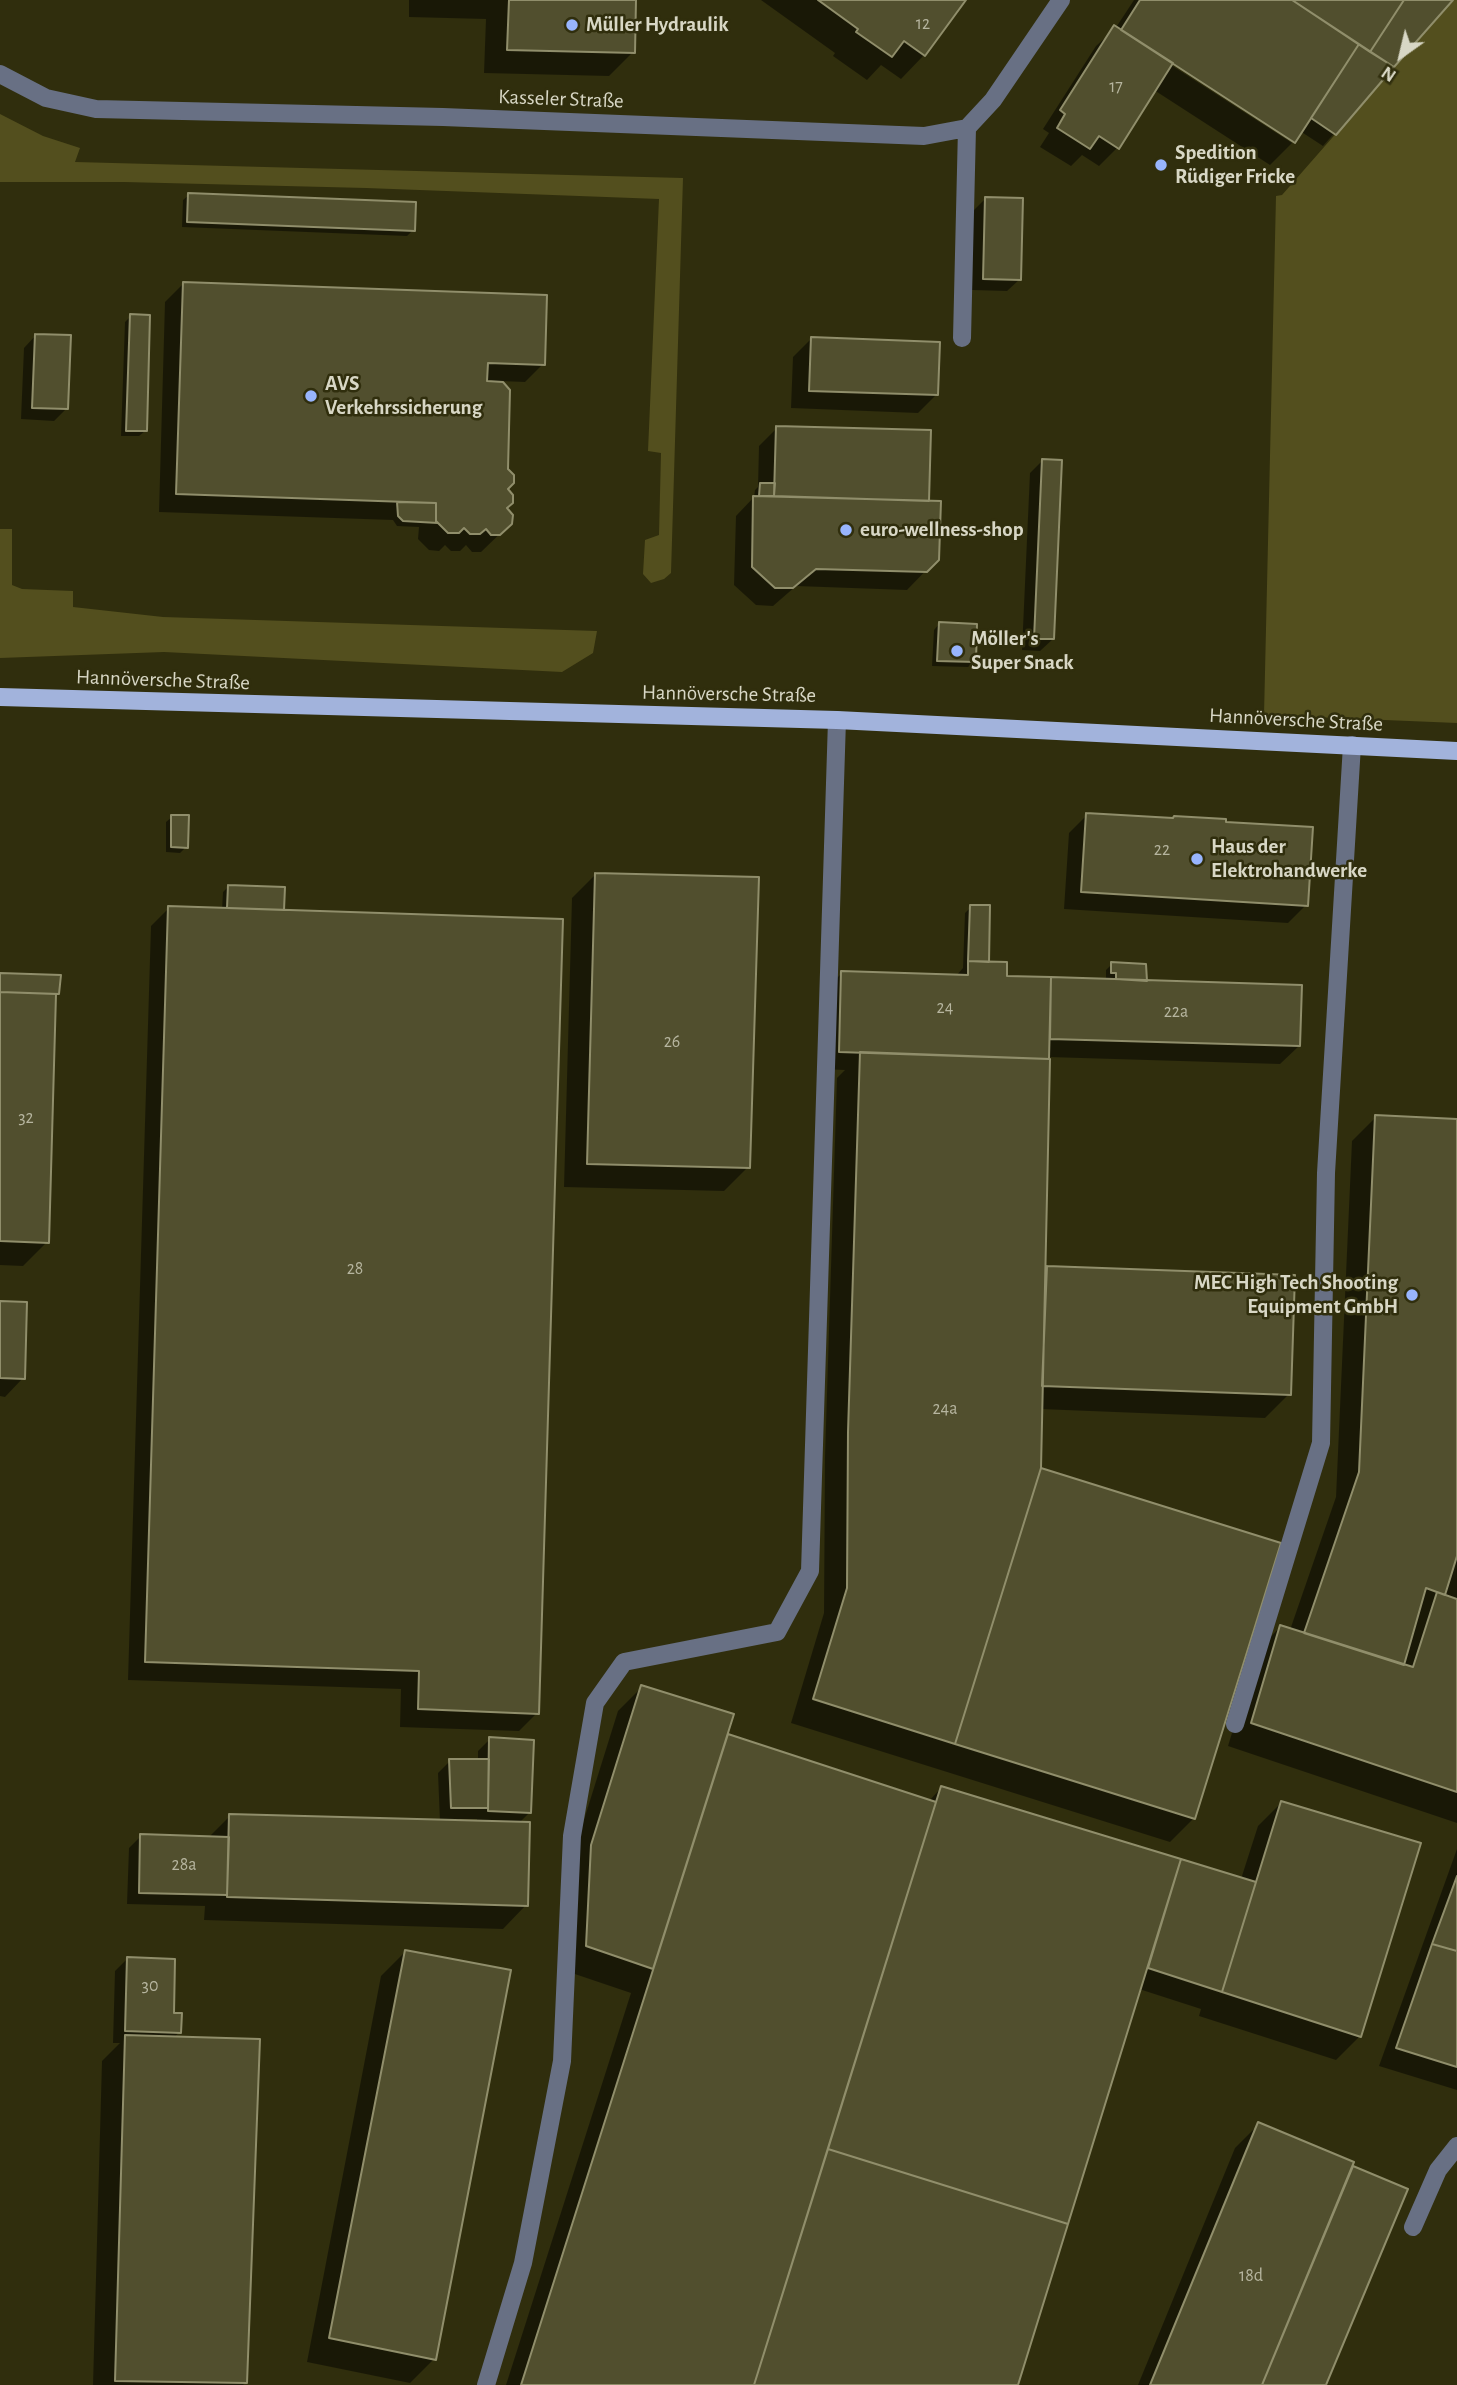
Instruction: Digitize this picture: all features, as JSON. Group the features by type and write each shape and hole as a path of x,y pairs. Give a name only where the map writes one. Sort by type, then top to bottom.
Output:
{"main road":[{"name":"Hannöversche Straße","path":"0,697 837,720 1457,751"}],"street":[{"path":"962,338 967,128 993,100 1060,0"},
{"name":"Kasseler Straße","path":"0,74 46,98 96,109 443,117 924,136 967,128"},
{"path":"486,2385 523,2263 562,2061 572,1836 595,1703 624,1662 778,1632 810,1571 837,720"},
{"path":"1235,1724 1321,1443 1326,1173 1352,745"},
{"path":"1413,2227 1438,2170 1457,2146"}],"shaded area":[{"path":"1453,0 1457,0 1457,723 1264,715 1276,196 1282,195"},
{"path":"0,114 43,136 80,148 75,162 683,178 671,573 664,579 651,583 643,574 645,540 659,535 661,453 648,451 659,199 366,188 0,182"},
{"path":"0,529 12,529 12,585 22,589 73,591 73,607 163,617 597,631 593,653 562,672 164,652 0,658"}],"building":[{"name":"Müller Hydraulik","path":"509,0 636,0 635,53 507,50"},
{"path":"818,0 966,0 925,56 904,41 892,57 856,32 858,29"},
{"path":"1140,0 1292,0 1359,44 1295,143 1121,30"},
{"path":"1292,0 1404,0 1370,52"},
{"path":"1404,0 1453,0 1394,67 1370,52"},
{"path":"1114,25 1173,63 1119,149 1099,136 1090,149 1057,128 1065,114 1060,110"},
{"path":"1359,44 1394,67 1336,135 1311,118"},
{"path":"188,193 416,202 415,231 187,222"},
{"path":"985,197 1023,198 1021,280 983,279"},
{"path":"183,282 547,295 545,365 488,363 487,381 503,382 510,390 508,469 514,475 514,483 508,489 513,495 513,503 507,508 513,515 512,524 500,535 491,535 486,529 480,534 470,534 464,528 459,533 448,533 436,521 436,503 176,494"},
{"path":"130,314 150,315 147,431 126,431"},
{"path":"35,334 71,335 68,409 32,408"},
{"path":"811,337 940,342 938,395 809,391"},
{"path":"776,426 931,430 929,501 774,496"},
{"path":"1042,459 1062,460 1054,639 1034,639"},
{"path":"760,483 775,483 774,496 759,496"},
{"name":"euro-wellness-shop","path":"753,496 941,501 939,560 927,572 816,569 793,588 775,588 752,567"},
{"path":"397,502 436,503 438,523 403,521 398,516"},
{"name":"Möller's Super Snack","path":"939,622 977,624 976,662 937,661"},
{"name":"Haus der Elektrohandwerke","path":"1086,813 1226,819 1226,822 1313,827 1308,906 1081,892"},
{"path":"171,815 189,815 188,848 171,847"},
{"path":"595,873 759,877 750,1168 587,1164"},
{"path":"228,885 285,887 284,910 227,908"},
{"path":"970,905 990,905 989,962 968,961"},
{"path":"168,906 563,919 539,1714 418,1709 419,1671 145,1662"},
{"path":"968,961 1007,962 1007,976 1051,977 1049,1059 839,1052 841,971 968,975"},
{"path":"1111,962 1146,964 1147,981 1116,979 1116,973 1111,973"},
{"path":"0,973 61,975 59,994 0,992"},
{"path":"1051,977 1302,985 1300,1046 1050,1039"},
{"path":"0,992 56,994 49,1243 0,1241"},
{"path":"860,1052 1050,1059 1041,1468 955,1744 813,1699 847,1588 848,1432"},
{"name":"MEC High Tech Shooting Equipment GmbH","path":"1375,1115 1457,1119 1457,1556 1445,1595 1426,1588 1404,1665 1304,1633 1359,1472"},
{"path":"1047,1266 1295,1275 1291,1395 1042,1386"},
{"path":"0,1301 27,1302 25,1379 0,1378"},
{"path":"1041,1468 1281,1543 1195,1819 955,1744"},
{"path":"1437,1592 1457,1599 1457,1792 1251,1723 1280,1625 1413,1667"},
{"path":"641,1685 734,1714 653,1969 586,1946 591,1845"},
{"path":"728,1734 936,1802 754,2385 521,2385"},
{"path":"489,1737 534,1740 531,1813 488,1811"},
{"path":"449,1759 489,1759 488,1808 451,1808"},
{"path":"941,1786 1181,1859 1068,2224 828,2149"},
{"path":"1281,1801 1421,1843 1361,2037 1222,1992"},
{"path":"229,1814 530,1822 528,1906 227,1897"},
{"path":"140,1834 229,1837 227,1895 139,1893"},
{"path":"1181,1859 1256,1882 1222,1992 1148,1968"},
{"path":"1457,1876 1457,1951 1432,1944"},
{"path":"1432,1944 1457,1951 1457,2067 1396,2048"},
{"path":"405,1950 511,1970 436,2360 329,2338"},
{"path":"127,1957 175,1959 174,2013 182,2013 181,2033 125,2031"},
{"path":"125,2035 260,2039 247,2383 115,2381"},
{"path":"1258,2122 1354,2162 1262,2385 1150,2385"},
{"path":"828,2149 1068,2224 1018,2385 754,2385"},
{"path":"1353,2166 1408,2189 1326,2385 1262,2385"}],"place":[{"name":"Müller Hydraulik","path":"572,25"},
{"name":"Spedition Rüdiger Fricke","path":"1161,165"},
{"name":"AVS Verkehrssicherung","path":"311,396"},
{"name":"euro-wellness-shop","path":"846,530"},
{"name":"Möller's Super Snack","path":"957,651"},
{"name":"Haus der Elektrohandwerke","path":"1197,859"},
{"name":"MEC High Tech Shooting Equipment GmbH","path":"1412,1295"}]}
